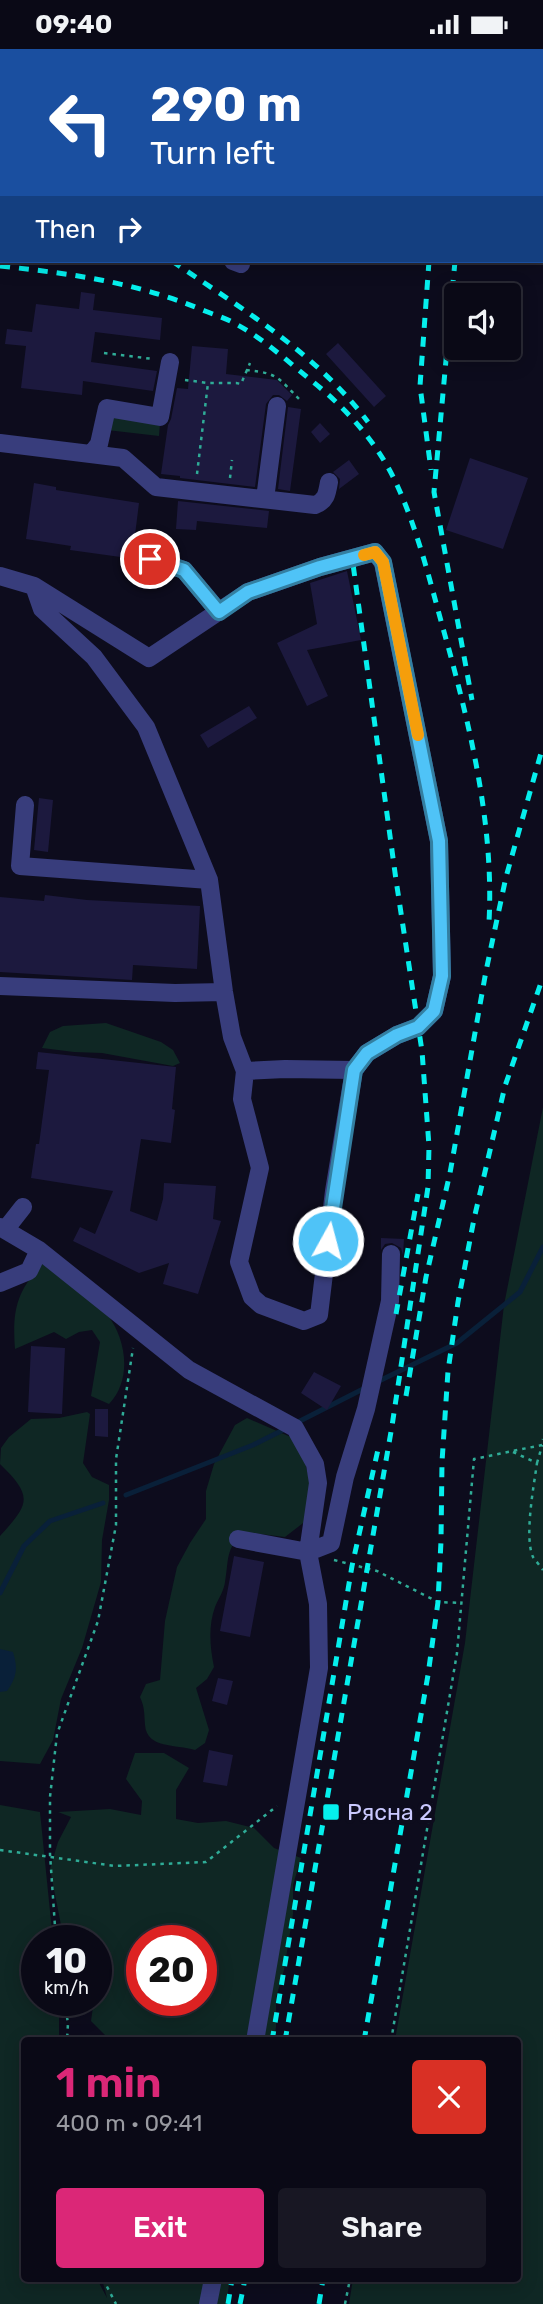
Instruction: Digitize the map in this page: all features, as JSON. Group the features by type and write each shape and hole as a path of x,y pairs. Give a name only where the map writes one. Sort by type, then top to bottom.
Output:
{"lane":[{"path":"92,453 99,444 107,408 160,417 169,370"},
{"path":"265,499 277,406"},
{"path":"0,443 123,458 156,487 315,505 327,496 329,482"},
{"path":"0,576 34,586 149,658 248,592 320,567 375,552 383,562 439,841 442,976 434,1011 418,1027 397,1035 367,1053 354,1070 334,1191 319,1315 304,1321 261,1305 252,1297 239,1262 260,1168 242,1099 245,1071 232,1037 209,880 146,727 94,657 42,609 34,586"},
{"path":"150,559 184,570 219,612"},
{"path":"25,805 20,866 209,880"},
{"path":"0,986 176,993 224,992"},
{"path":"245,1071 354,1070"},
{"path":"23,1207 2,1229 39,1250 189,1370 295,1428 315,1464 318,1483 309,1552 318,1604 319,1668 256,2037"},
{"path":"0,1283 29,1271 39,1250"},
{"path":"238,1539 309,1552 331,1543 345,1477 366,1409 390,1301 391,1254"},
{"path":"208,2304 212,2282"}],"path":[{"path":"104,352 208,383 240,384 250,363"},
{"path":"246,370 268,372 301,401"},
{"path":"196,491 208,383"},
{"path":"55,1925 50,1797 57,1734 98,1621 116,1525 116,1459 128,1388 134,1328"},
{"path":"543,1439 530,1516 532,1555 543,1570"},
{"path":"392,2037 457,1653 474,1459 542,1445"},
{"path":"511,1451 537,1463"},
{"path":"309,1552 377,1571 438,1602 462,1602"},
{"path":"0,1850 115,1866 206,1862 279,1804 297,1805"},
{"path":"67,2016 67,2037"},
{"path":"105,2282 116,2304"},
{"path":"345,2304 349,2282"}],"green space":[{"path":"108,417 160,423 159,436 107,430"},
{"path":"106,1023 161,1042 173,1050 180,1063 173,1066 102,1053 42,1048 50,1032 63,1026"},
{"path":"543,1107 543,2304 349,2304 353,2282 521,2282 521,2037 396,2037 465,1643 504,1305"},
{"path":"45,1261 87,1294 114,1324 122,1348 124,1372 109,1404 91,1396 100,1342 92,1330 79,1332 66,1339 54,1332 15,1349 14,1322 18,1301 28,1281"},
{"path":"87,1412 90,1414 83,1463 92,1477 109,1485 102,1540 101,1582 82,1648 61,1699 53,1740 40,1764 0,1761 0,1536 17,1516 24,1500 18,1485 0,1464 1,1448 9,1437 31,1419 59,1418"},
{"path":"247,1418 300,1441 308,1452 306,1467 310,1481 307,1520 285,1537 243,1532 233,1544 224,1585 211,1622 214,1667 207,1679 196,1688 209,1730 205,1743 195,1750 164,1744 157,1742 147,1733 140,1697 146,1684 160,1680 165,1621 177,1567 206,1519 206,1491 214,1464 235,1425"},
{"path":"135,1753 164,1753 189,1768 176,1790 176,1819 198,1823 226,1821 254,1828 274,1848 301,1858 293,1885 293,1914 284,1970 276,1998 274,2037 107,2037 91,2021 92,2016 112,2016 112,1925 61,1925 50,1869 58,1842 71,1817 58,1812 110,1809 141,1815 142,1801 126,1779"},
{"path":"0,1805 40,1812 51,1925 21,1925 21,2016 59,2016 59,2037 21,2037 21,2282 99,2282 107,2298 103,2282 230,2282 226,2304 0,2304"}],"water":[{"path":"0,1649 13,1652 16,1668 15,1677 7,1691 0,1692"}],"building":[{"path":"81,292 95,294 93,310 162,318 160,340 95,332 91,362 157,371 153,391 83,381 82,395 21,388 26,346 5,344 7,329 32,332 36,304 79,309"},
{"path":"338,343 386,396 374,407 326,354"},
{"path":"192,346 228,349 226,374 277,380 292,395 287,401 279,395 273,395 266,404 255,487 161,474 177,388 188,389"},
{"path":"288,407 301,409 290,491 278,489"},
{"path":"320,423 330,434 320,443 311,432"},
{"path":"470,458 528,478 503,549 446,530"},
{"path":"349,460 359,474 339,489 340,479 333,472"},
{"path":"34,483 56,487 56,490 139,503 135,559 70,550 71,546 26,539"},
{"path":"178,501 269,511 267,528 197,521 196,530 176,529"},
{"path":"347,571 361,640 307,650 328,696 307,706 277,643 317,624 310,583"},
{"path":"249,706 257,718 208,748 200,735"},
{"path":"39,798 53,800 48,852 34,850"},
{"path":"45,895 200,906 197,969 133,965 132,980 0,972 0,897 44,901"},
{"path":"38,1052 176,1067 171,1143 141,1139 130,1211 157,1221 164,1183 216,1186 213,1219 221,1221 198,1294 163,1284 169,1263 139,1273 73,1241 80,1227 95,1234 113,1191 31,1178 36,1144 39,1144 49,1070 36,1069"},
{"path":"381,1238 404,1239 403,1255 401,1248 392,1243 385,1244 381,1250"},
{"path":"31,1346 65,1348 62,1414 28,1412"},
{"path":"314,1372 341,1386 327,1410 301,1393"},
{"path":"95,1409 108,1409 108,1437 95,1436"},
{"path":"234,1556 264,1562 250,1637 220,1631"},
{"path":"218,1678 233,1681 227,1705 212,1701"},
{"path":"209,1750 233,1755 227,1786 203,1782"}],"waterway":[{"path":"377,1382 457,1343 520,1292 543,1247"},
{"path":"296,1423 365,1388"},
{"path":"126,1495 253,1445 287,1428"},
{"path":"0,1593 24,1546 50,1521 103,1503"}],"railway":[{"path":"175,263 302,353 348,397 368,422"},
{"path":"429,263 420,386 431,470"},
{"path":"455,263 434,492 472,700"},
{"path":"0,266 79,276 129,286 231,321 263,341 321,388 369,439 389,469 413,524 457,680 485,817 490,887 489,922"},
{"path":"286,2037 392,1426 428,1187 429,1146 422,1051 353,564"},
{"path":"406,1396 426,1277 450,1173 486,971 506,877 543,746"},
{"path":"365,2037 428,1675 438,1602 448,1371 458,1302 505,1086 543,977"},
{"path":"396,1314 418,1194"},
{"path":"273,2037 352,1566 379,1445"},
{"path":"228,2304 232,2282"},
{"path":"240,2304 244,2282"},
{"path":"319,2304 323,2282"}],"slow traffic":[{"path":"364,555 375,552 383,562 418,735"}],"place":[{"name":"Рясна 2","path":"331,1812"}],"route":[{"path":"150,559 184,570 219,612 248,592 320,567 375,552 383,562 439,841 442,976 434,1011 418,1027 397,1035 367,1053 354,1070 328,1241"}]}
